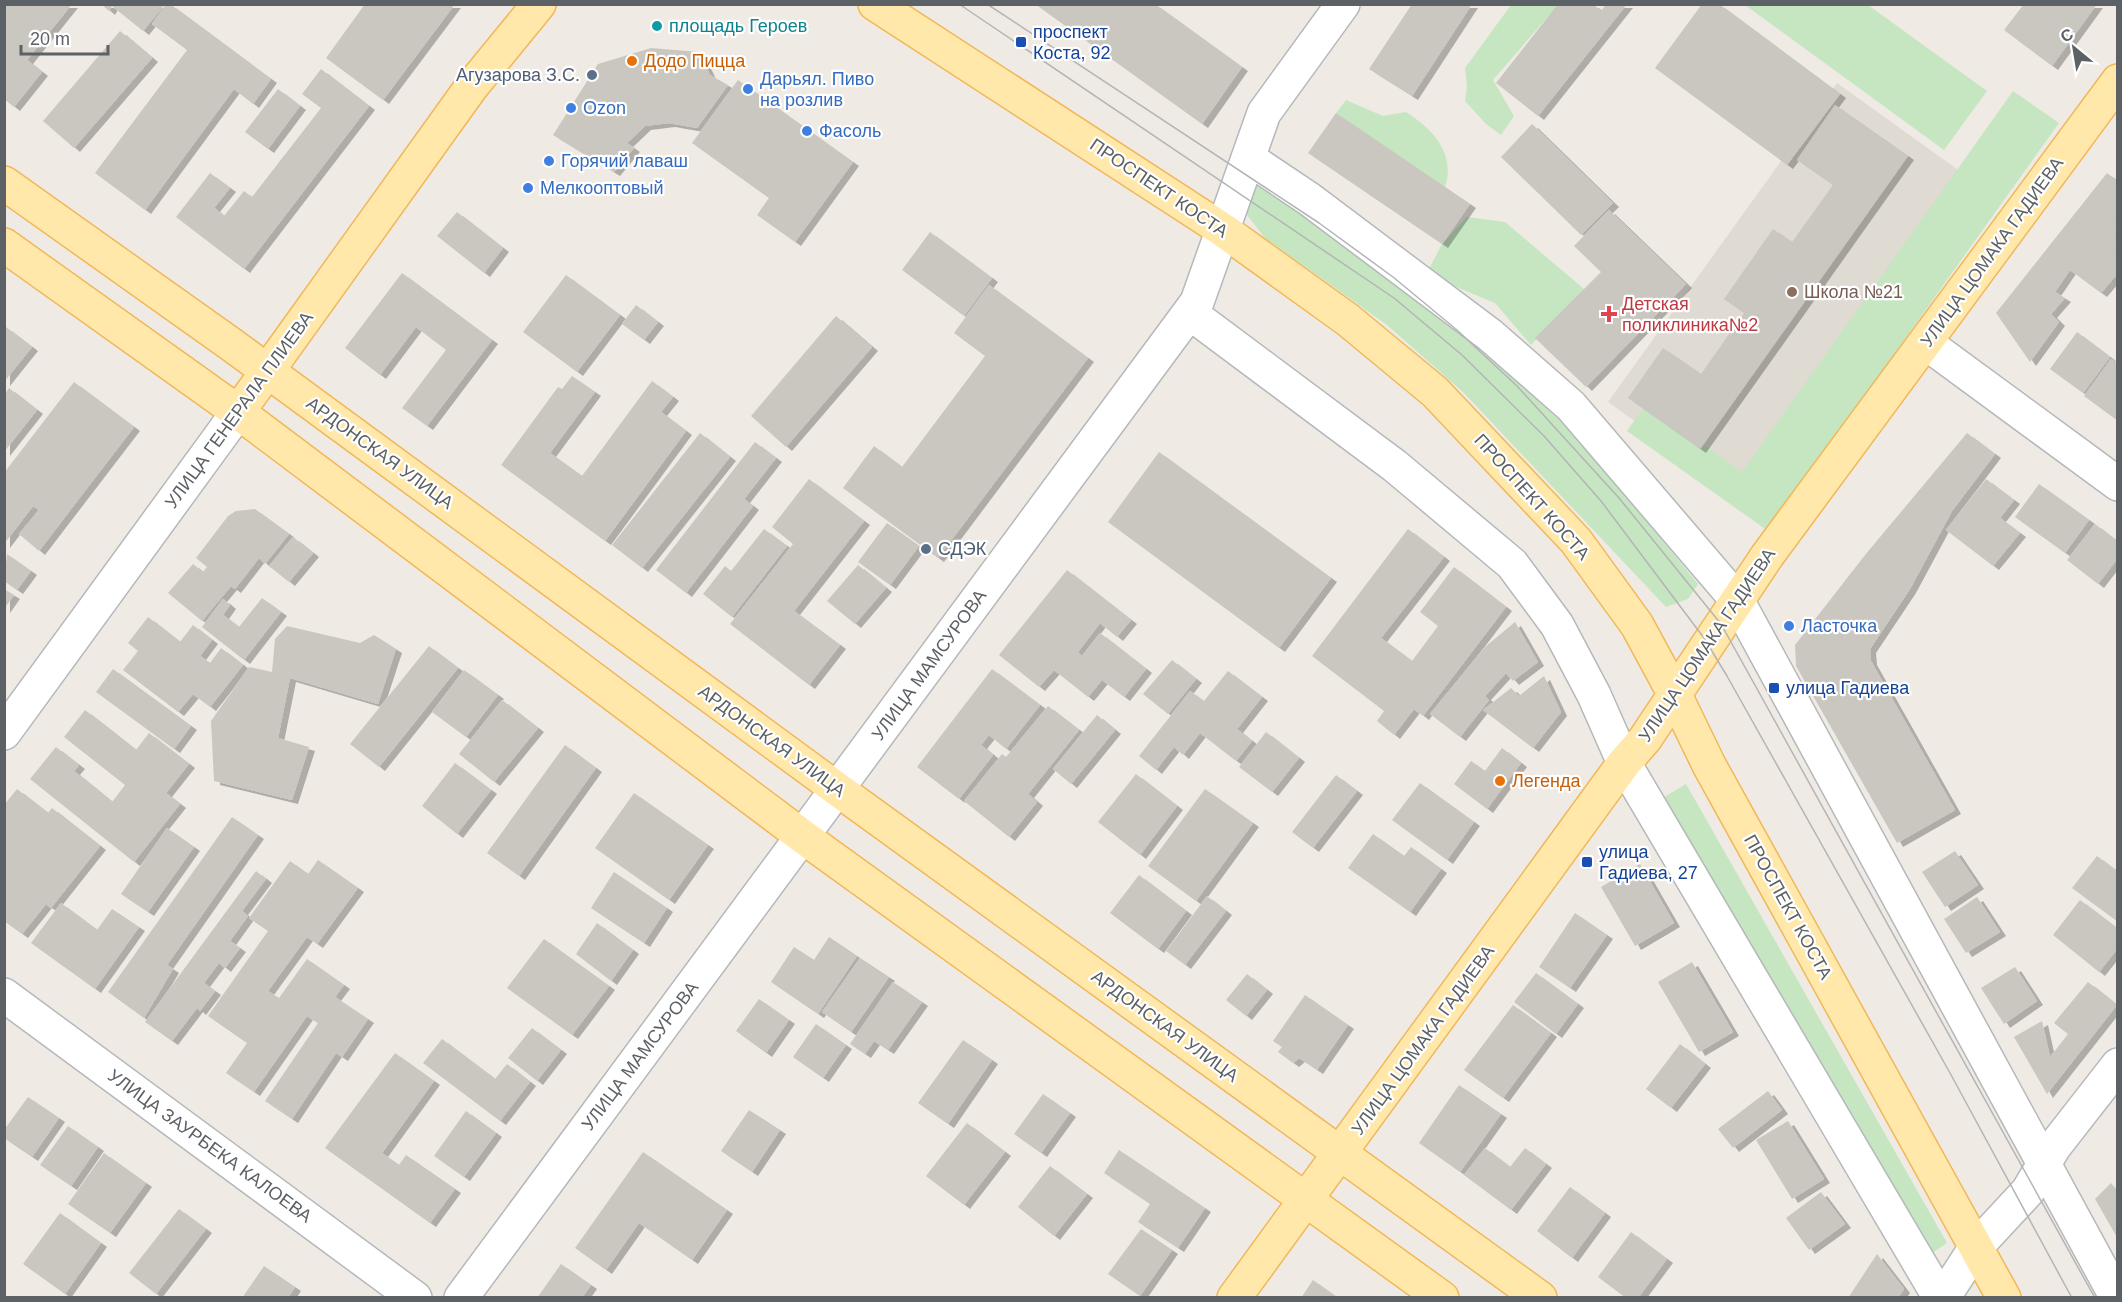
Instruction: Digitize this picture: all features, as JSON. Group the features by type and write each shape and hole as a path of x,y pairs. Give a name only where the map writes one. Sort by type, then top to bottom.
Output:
{"main road":[{"name":"УЛИЦА ГЕНЕРАЛА ПЛИЕВА","path":"472,86 515,4"},
{"name":"УЛИЦА ГЕНЕРАЛА ПЛИЕВА","path":"238,412 472,86 539,4"},
{"name":"ПРОСПЕКТ КОСТА","path":"875,4 1223,230 1348,320 1434,392 1576,541 1636,626 1676,697 1709,765 2004,1298"},
{"name":"УЛИЦА ЦОМАКА ГАДИЕВА","path":"1234,1298 1624,763 1676,697 1707,643 1767,556 1926,344 2118,81"},
{"name":"АРДОНСКАЯ УЛИЦА","path":"4,183 267,370 837,789 1540,1298"},
{"path":"4,245 238,412 802,836 1442,1298"}],"street":[{"name":"УЛИЦА МАМСУРОВА","path":"461,1298 1190,313 1203,290 1264,112 1343,4"},
{"path":"1248,158 1309,199 1490,335 1571,406 1737,600 2117,1298"},
{"path":"1190,313 1395,466 1512,564 1557,624 1594,695 1624,763 1942,1298 1976,1247 2028,1191 2046,1165 2054,1147 2118,1065"},
{"path":"1926,344 2118,484"},
{"name":"УЛИЦА ГЕНЕРАЛА ПЛИЕВА","path":"4,734 238,412"},
{"name":"УЛИЦА ЗАУРБЕКА КАЛОЕВА","path":"4,995 415,1298"}],"shaded area":[{"name":"Школа №21","path":"1837,83 1975,182 1747,501 1608,402"}],"green space":[{"path":"1511,5 1558,5 1493,80 1514,116 1501,135 1486,124 1465,101 1467,86 1465,68"},
{"path":"1745,5 1868,5 1987,91 1944,150"},
{"path":"2013,91 2059,123 1768,531 1627,431 1646,404 1742,472"},
{"path":"1346,100 1383,116 1406,112 1425,126 1445,153 1448,175 1445,187 1336,113"},
{"path":"1258,175 1455,320 1579,439 1698,584 1688,599 1666,607 1464,393 1387,325 1265,238 1240,206"},
{"path":"1467,217 1505,222 1584,289 1531,345 1495,303 1440,280 1430,267 1442,244"},
{"path":"1686,784 1947,1243 1923,1259 1659,800"}],"building":[{"path":"4,4 72,4 27,60 42,72 14,107 4,99"},
{"path":"101,4 165,4 143,31 112,6 109,11"},
{"path":"166,4 170,4 271,79 253,104 234,89 145,210 95,173 187,50 152,24"},
{"path":"365,4 455,4 383,100 326,58"},
{"path":"1035,4 1155,4 1242,67 1202,124"},
{"path":"1412,4 1472,4 1412,96 1369,69"},
{"path":"1558,4 1593,4 1601,11 1606,4 1627,4 1538,116 1496,83"},
{"path":"1702,4 1719,4 1840,94 1787,165 1655,68"},
{"path":"2024,4 2097,4 2052,66 2004,30"},
{"path":"120,31 152,58 74,148 43,121"},
{"path":"651,48 699,52 710,75 728,85 697,128 669,123 645,126 627,143 634,148 614,172 553,135 598,64"},
{"path":"321,69 369,106 244,269 176,217 210,173 230,188 214,208 224,216 244,191 252,197 321,108 302,94"},
{"path":"738,80 853,162 795,242 757,215 769,198 692,143"},
{"path":"278,89 300,106 268,149 245,132"},
{"path":"1835,105 1908,156 1700,449 1628,398 1663,348 1701,374 1744,313 1724,299 1773,229 1792,242 1833,185 1797,160"},
{"path":"1336,113 1470,204 1442,244 1308,153"},
{"path":"1532,124 1613,203 1581,235 1501,157"},
{"path":"2107,173 2118,181 2115,237 2118,273 2101,293 2070,270 2055,292 2065,298 2051,314 2059,322 2030,362 1996,313"},
{"name":"Детская поликлиника№2","path":"1609,210 1686,284 1586,387 1535,338 1601,272 1574,246"},
{"path":"457,212 503,248 484,273 437,236"},
{"path":"930,232 992,278 964,316 902,270"},
{"path":"402,273 492,340 427,426 402,408 446,350 416,327 380,375 345,348"},
{"path":"566,275 620,315 577,372 523,332"},
{"path":"989,285 1088,358 938,558 843,488 874,446 902,467 985,356 954,333"},
{"path":"636,305 658,322 644,340 622,324"},
{"path":"836,316 872,347 786,447 751,416"},
{"path":"6,327 32,347 4,382 4,328"},
{"path":"2077,332 2110,357 2083,393 2050,369"},
{"path":"2111,359 2118,364 2118,421 2084,396"},
{"path":"572,376 595,392 550,453 582,476 652,381 673,397 661,412 686,431 605,541 501,465 558,387 562,389"},
{"path":"74,382 134,427 39,551 19,534 39,510 33,506 4,544 4,473"},
{"path":"9,388 37,410 4,452 4,395"},
{"path":"700,433 730,457 642,568 612,545"},
{"path":"1967,433 1995,454 1952,511 1910,589 1870,649 1871,661 1955,810 1897,843 1796,666 1795,645 1865,555"},
{"path":"755,442 776,458 744,499 753,506 686,593 656,570"},
{"path":"1159,452 1331,578 1279,648 1108,522"},
{"path":"809,479 864,521 794,611 840,645 809,685 730,624 793,544 772,527"},
{"path":"1986,479 2014,500 2000,518 2020,533 1993,566 1946,530"},
{"path":"2039,484 2089,520 2065,553 2015,517"},
{"path":"255,509 289,534 265,564 259,558 235,589 231,586 202,621 168,593 193,564 203,572 207,567 196,558 228,516 236,511"},
{"path":"887,523 919,546 890,585 858,562"},
{"path":"2095,524 2118,542 2118,558 2098,584 2067,560"},
{"path":"764,529 787,546 732,617 703,594 725,566 731,571"},
{"path":"1408,529 1444,557 1381,638 1412,661 1438,626 1420,612 1454,567 1506,607 1423,716 1414,709 1394,735 1377,721 1384,711 1312,656"},
{"path":"293,537 313,553 289,582 269,566"},
{"path":"7,554 31,571 17,590 4,581"},
{"path":"858,565 886,588 855,624 827,601"},
{"path":"1067,570 1131,620 1117,637 1100,623 1078,652 1082,656 1100,633 1146,669 1124,697 1102,680 1088,697 1054,670 1039,687 999,655"},
{"path":"4,589 14,595 4,609"},
{"path":"262,598 281,612 244,660 202,627 223,599 230,605 223,615 239,627"},
{"path":"148,617 180,642 193,625 212,640 200,656 210,663 221,648 243,665 210,707 193,694 178,712 123,670 138,651 128,643"},
{"path":"1515,622 1538,662 1513,681 1506,673 1485,696 1489,700 1460,737 1430,714 1485,647"},
{"path":"287,626 360,643 374,635 396,649 378,704 290,678 278,738 309,747 292,800 214,781 211,721 249,667 272,672 275,639"},
{"path":"429,646 458,668 379,767 350,744"},
{"path":"1172,660 1196,679 1168,714 1143,694"},
{"path":"113,669 191,726 174,749 96,692"},
{"path":"992,669 1040,705 1006,749 989,735 981,745 993,755 959,799 917,767"},
{"path":"464,670 498,695 466,737 432,712"},
{"path":"1228,671 1262,697 1237,729 1252,741 1236,761 1200,733 1183,755 1174,747 1156,770 1139,756 1190,691 1204,701"},
{"path":"1544,676 1561,712 1533,748 1483,710 1511,688 1519,696"},
{"path":"502,700 538,728 494,782 459,754"},
{"path":"1048,706 1079,730 1028,794 1037,802 1009,837 964,801 1002,754 1006,757"},
{"path":"85,710 136,750 149,733 189,764 166,793 180,804 134,862 30,779 56,747 79,765 74,771 112,802 125,785 64,737"},
{"path":"1097,715 1115,730 1071,784 1053,769"},
{"path":"1266,732 1299,758 1272,792 1239,767"},
{"path":"565,745 596,768 519,876 487,853"},
{"path":"1502,748 1521,763 1487,809 1454,784 1471,761 1485,771"},
{"path":"455,763 491,790 457,834 422,806"},
{"path":"1136,774 1177,806 1140,855 1098,822"},
{"path":"1336,775 1357,791 1313,848 1292,832"},
{"path":"1420,783 1474,822 1447,860 1392,820"},
{"path":"17,789 48,813 52,808 100,846 51,908 46,904 22,934 4,921 4,805"},
{"path":"1205,789 1253,823 1196,901 1148,866"},
{"path":"634,793 708,845 669,900 595,848"},
{"path":"232,817 258,835 167,965 173,969 144,1018 108,992"},
{"path":"167,828 194,847 148,912 121,894"},
{"path":"1373,834 1404,856 1411,847 1441,869 1410,912 1348,868"},
{"path":"1955,851 1978,885 1945,907 1922,872"},
{"path":"2097,856 2118,872 2118,922 2072,888"},
{"path":"318,860 358,888 317,944 307,937 268,991 279,998 307,959 344,985 335,997 368,1019 342,1057 336,1053 292,1119 265,1101 318,1023 307,1016 254,1092 226,1073 247,1043 208,1016 268,931 249,918 290,861 308,874"},
{"path":"1640,864 1674,923 1635,946 1601,887"},
{"path":"256,871 266,879 242,911 248,916 230,941 240,948 225,968 219,963 204,983 215,991 200,1011 197,1008 172,1041 145,1022"},
{"path":"614,872 667,908 644,943 591,908"},
{"path":"1139,875 1186,911 1158,949 1110,913"},
{"path":"1207,896 1226,911 1185,965 1166,951"},
{"path":"1977,897 2000,932 1966,953 1944,919"},
{"path":"2080,900 2118,929 2118,948 2099,972 2053,935"},
{"path":"61,903 97,930 112,909 139,927 95,989 31,943"},
{"path":"1575,913 1607,935 1570,988 1539,967"},
{"path":"597,923 633,950 611,981 576,954"},
{"path":"829,937 857,956 818,1014 771,982 794,947 814,960"},
{"path":"544,939 609,986 572,1035 507,988"},
{"path":"860,958 889,977 851,1032 822,1012"},
{"path":"1692,962 1733,1032 1699,1052 1658,982"},
{"path":"2015,967 2037,1001 2004,1024 1981,988"},
{"path":"1536,973 1578,1004 1556,1034 1514,1002"},
{"path":"1247,974 1267,990 1246,1016 1226,1000"},
{"path":"893,982 922,1002 888,1050 874,1041 865,1054 850,1044"},
{"path":"2088,982 2117,1005 2047,1094 2014,1037 2042,1021 2050,1057 2068,1034 2054,1023"},
{"path":"1305,995 1348,1025 1317,1070 1299,1058 1293,1063 1278,1052 1282,1047 1273,1041"},
{"path":"759,999 789,1020 766,1053 736,1031"},
{"path":"1513,1005 1551,1033 1503,1098 1464,1070"},
{"path":"816,1024 846,1045 823,1078 793,1057"},
{"path":"532,1028 561,1050 537,1081 508,1058"},
{"path":"442,1039 495,1079 507,1064 530,1082 500,1121 423,1063"},
{"path":"963,1040 992,1060 948,1124 918,1103"},
{"path":"1680,1044 1705,1064 1671,1108 1646,1089"},
{"path":"395,1053 434,1081 382,1153 399,1165 406,1155 455,1189 430,1223 325,1148"},
{"path":"1459,1085 1501,1114 1460,1172 1419,1143"},
{"path":"1768,1091 1782,1110 1733,1148 1718,1129"},
{"path":"1043,1094 1070,1113 1041,1153 1014,1134"},
{"path":"28,1097 59,1118 32,1157 4,1138 4,1130"},
{"path":"749,1110 780,1130 752,1172 721,1151"},
{"path":"466,1111 496,1133 464,1177 434,1156"},
{"path":"1788,1121 1824,1179 1792,1199 1756,1140"},
{"path":"967,1123 1005,1152 964,1205 926,1176"},
{"path":"68,1126 98,1147 71,1186 40,1165"},
{"path":"1485,1148 1510,1167 1525,1148 1546,1164 1511,1210 1464,1175"},
{"path":"1119,1150 1205,1208 1178,1248 1138,1222 1150,1204 1104,1173"},
{"path":"643,1152 727,1210 692,1260 639,1223 606,1270 575,1248"},
{"path":"104,1153 146,1183 110,1233 68,1204"},
{"path":"1050,1166 1087,1194 1054,1236 1018,1207"},
{"path":"2111,1183 2118,1191 2118,1239 2095,1199"},
{"path":"1570,1187 1605,1213 1572,1258 1537,1231"},
{"path":"1821,1192 1845,1224 1809,1250 1786,1218"},
{"path":"179,1209 206,1229 156,1294 129,1273"},
{"path":"60,1213 101,1243 65,1294 23,1264"},
{"path":"1141,1229 1172,1250 1140,1296 1108,1274"},
{"path":"1631,1232 1667,1259 1638,1298 1626,1298 1598,1277"},
{"path":"1877,1254 1904,1289 1898,1298 1848,1298"},
{"path":"561,1264 591,1285 582,1298 537,1298"},
{"path":"264,1266 295,1287 288,1298 242,1298"},
{"path":"1313,1280 1338,1298 1301,1298"}],"tram line":[{"path":"959,4 1394,298 1462,355 1544,436 1601,501 1704,638 1727,676 1950,1073 2072,1298"},
{"path":"987,4 1319,223 1393,277 1457,330 1517,386 1619,498 1721,624 2095,1298"}],"place":[{"name":"площадь Героев","path":"657,26"},
{"name":"проспект Коста, 92","path":"1021,42"},
{"name":"Додо Пицца","path":"632,61"},
{"name":"Агузарова З.С.","path":"592,75"},
{"name":"Дарьял. Пиво на розлив","path":"748,89"},
{"name":"Ozon","path":"571,108"},
{"name":"Фасоль","path":"807,131"},
{"name":"Горячий лаваш","path":"549,161"},
{"name":"Мелкооптовый","path":"528,188"},
{"name":"Школа №21","path":"1792,292"},
{"name":"Детская поликлиника№2","path":"1609,314"},
{"name":"СДЭК","path":"926,549"},
{"name":"Ласточка","path":"1789,626"},
{"name":"улица Гадиева","path":"1774,688"},
{"name":"Легенда","path":"1500,781"},
{"name":"улица Гадиева, 27","path":"1587,862"}]}
